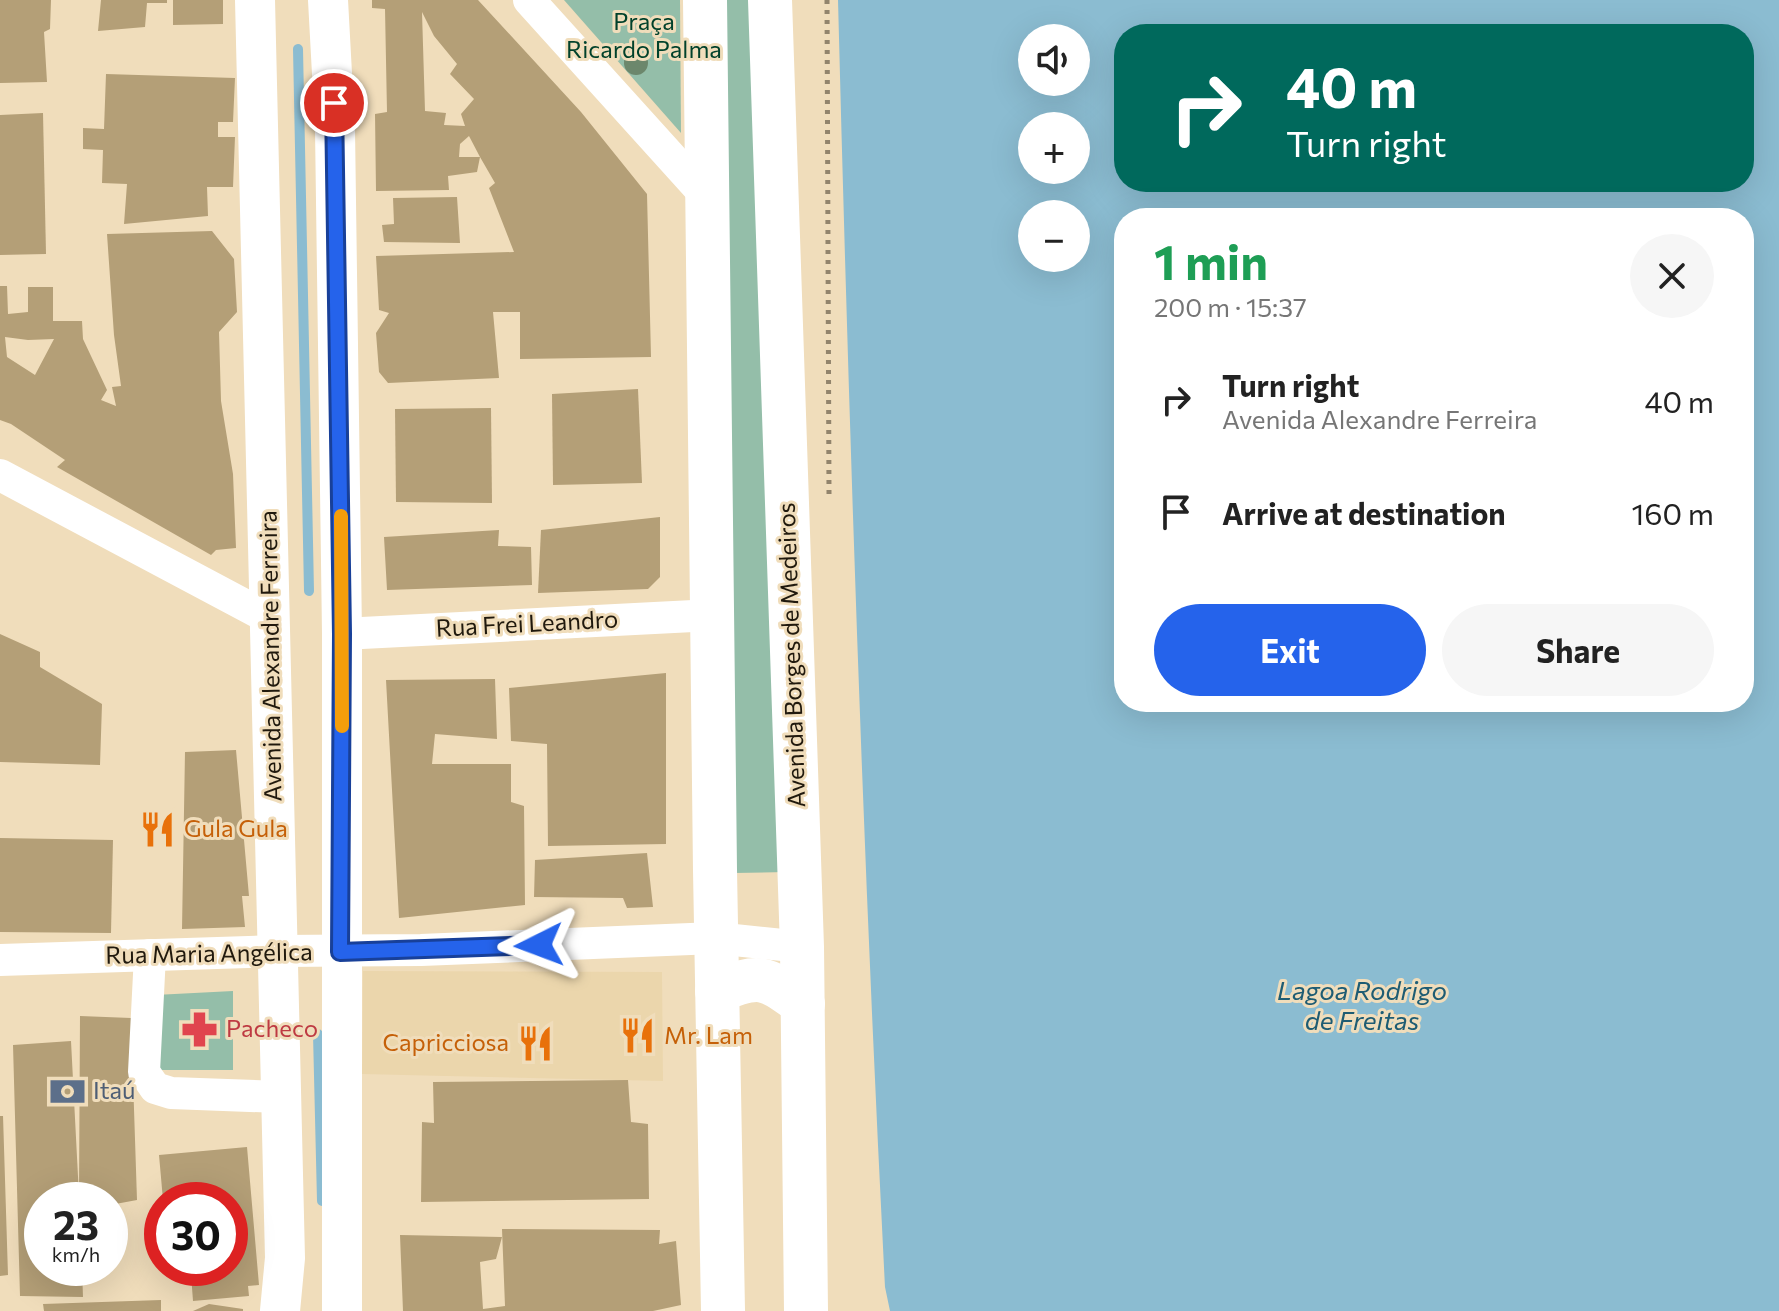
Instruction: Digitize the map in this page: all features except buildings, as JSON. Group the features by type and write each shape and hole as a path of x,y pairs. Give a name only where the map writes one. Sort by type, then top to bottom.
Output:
{"highway":[{"path":"705,0 715,938 723,1311"},
{"name":"Avenida Borges de Medeiros","path":"770,0 802,947 806,1311"},
{"path":"717,991 745,980 772,981 803,1004"}],"street":[{"name":"Avenida Alexandre Ferreira","path":"255,0 285,1258 280,1311"},
{"path":"328,0 335,129 342,634 342,1311"},
{"path":"529,0 707,197"},
{"path":"0,475 271,619"},
{"name":"Rua Frei Leandro","path":"342,634 713,615"},
{"path":"275,825 283,839 303,845 327,842 341,834"},
{"name":"Rua Maria Angélica","path":"0,960 278,951 340,952 715,938 802,947"},
{"path":"150,955 144,1072 155,1088 171,1093 280,1097"}],"shaded area":[{"path":"363,971 662,972 663,1081 362,1074"}],"green space":[{"name":"Praça Ricardo Palma","path":"564,0 680,0 681,133"},
{"path":"722,0 763,0 787,872 734,873"},
{"path":"233,991 233,1070 154,1070 155,995"}],"water":[{"name":"Lagoa Rodrigo de Freitas","path":"838,0 1779,0 1779,1311 890,1311 885,1287 870,965"}],"waterway":[{"path":"298,49 309,591"},
{"path":"318,1034 322,1201"}],"slow traffic":[{"path":"341,516 342,726"}],"place":[{"name":"Gula Gula","path":"158,829"},
{"name":"Pacheco","path":"200,1029"},
{"name":"Mr. Lam","path":"638,1036"},
{"name":"Capricciosa","path":"535,1043"},
{"name":"Itaú","path":"67,1091"}],"route":[{"path":"334,103 342,634 340,952 539,945"}]}
